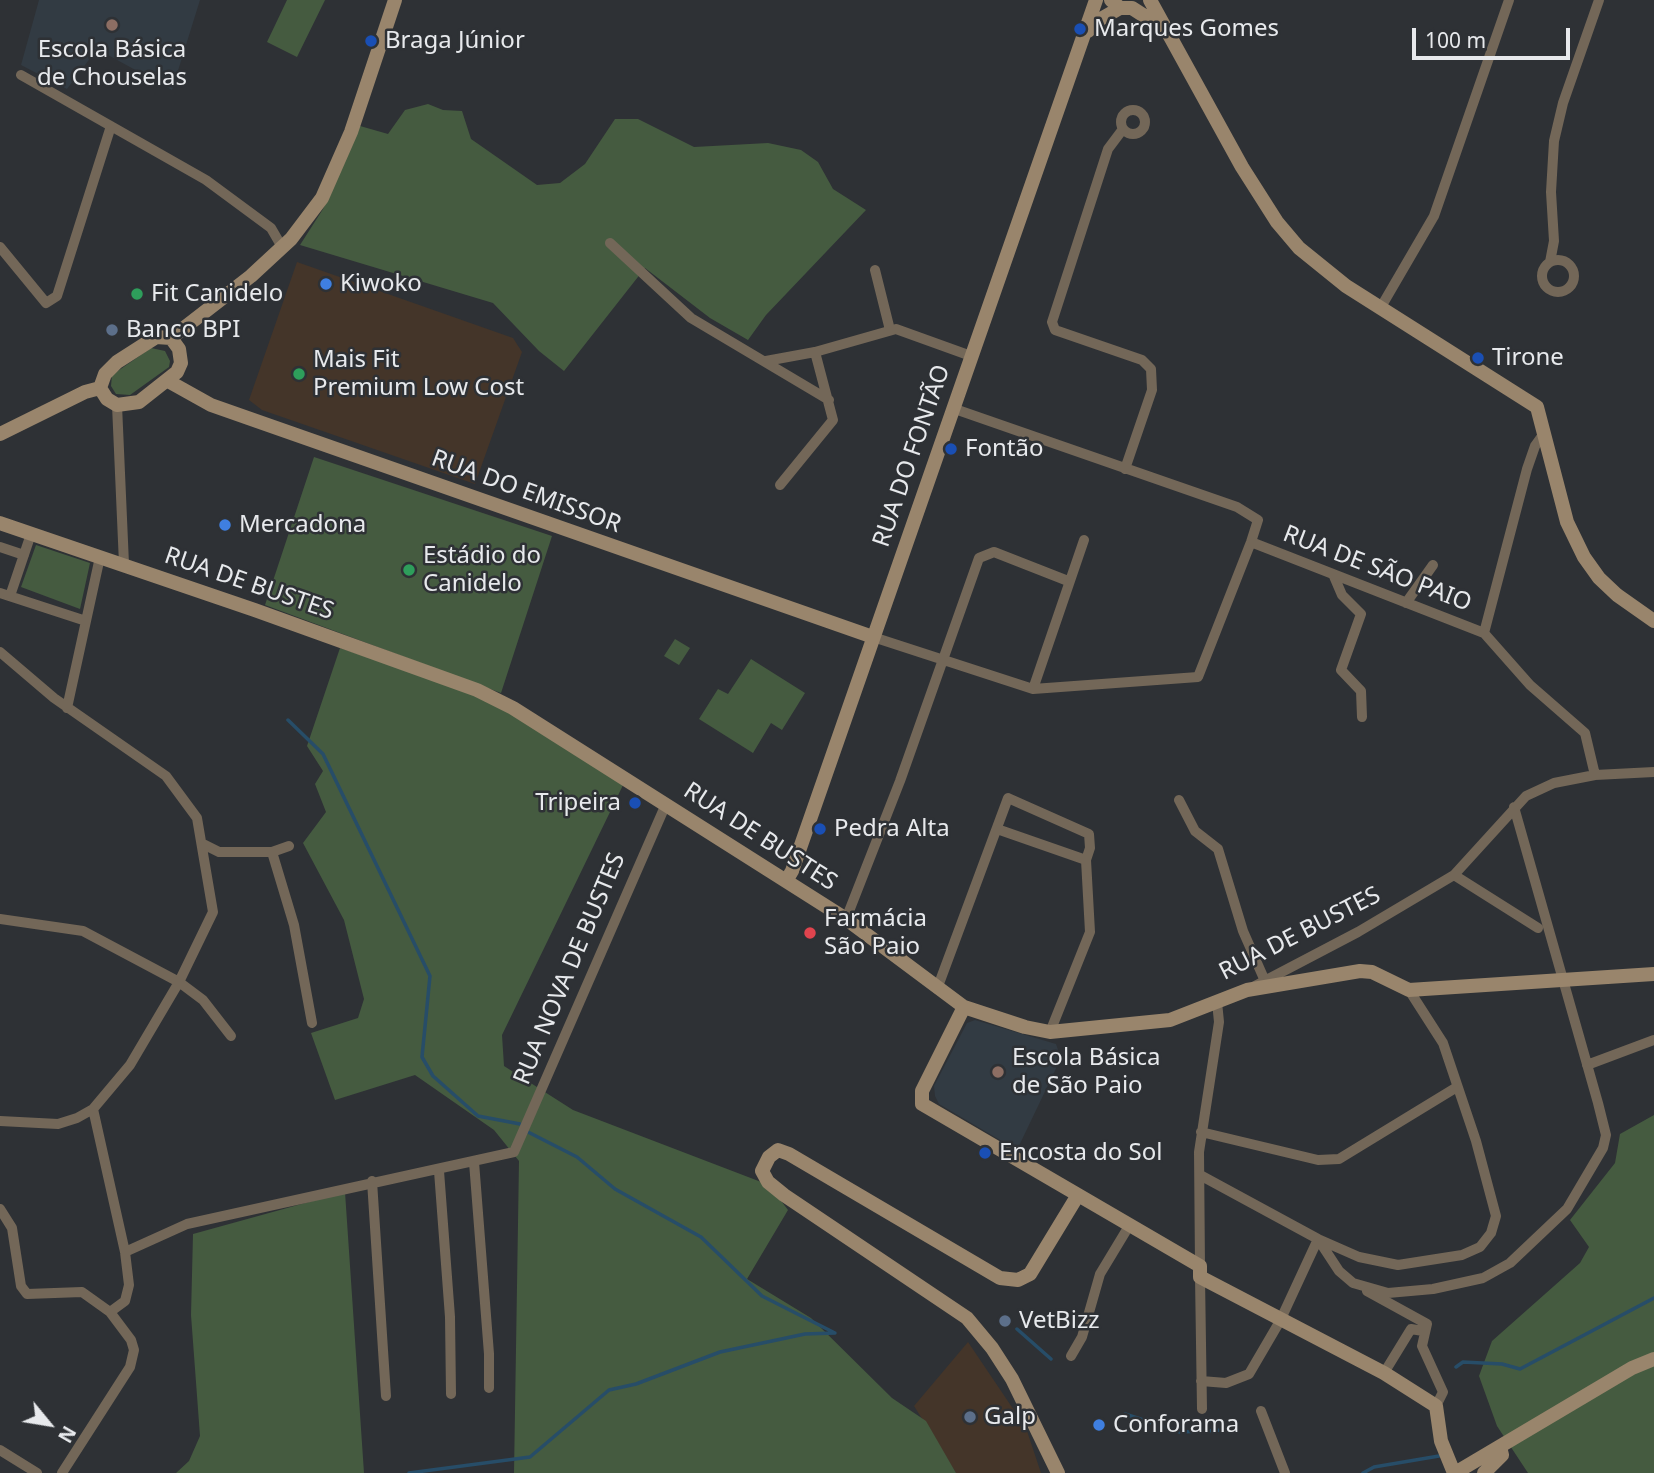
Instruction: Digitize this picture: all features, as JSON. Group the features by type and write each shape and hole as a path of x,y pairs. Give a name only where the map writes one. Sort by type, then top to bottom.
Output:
{"main road":[{"path":"100,388 105,374 117,362 156,337 171,338 251,276 304,223 332,179 395,0"},
{"name":"RUA DO FONTÃO","path":"786,881 1096,0"},
{"path":"1148,0 1277,222 1327,273 1530,400 1540,411 1567,522 1584,557 1599,578 1617,595 1654,621"},
{"name":"RUA DO FONTÃO","path":"1081,45 1099,20 1121,5 1148,0"},
{"path":"1121,5 1166,32"},
{"path":"100,388 117,405 139,402 168,382 181,363 179,349 171,338"},
{"name":"RUA DO EMISSOR","path":"168,382 211,405 873,637"},
{"path":"0,434 85,392 100,388"},
{"name":"RUA DE BUSTES","path":"0,523 124,564 477,690 522,713 846,919 964,1007 1025,1027 1050,1032 1170,1020 1247,990"},
{"path":"1247,990 1366,970 1409,990 1654,974"},
{"path":"964,1007 922,1091 922,1104 1078,1195 1280,1321 1384,1373 1436,1406 1440,1441 1454,1473 1632,1368 1654,1359"},
{"path":"1058,1473 1012,1379 992,1348 967,1318 940,1296 796,1203 768,1182 762,1171 769,1157 778,1150 789,1154 1000,1278 1018,1280 1030,1274 1078,1195"},
{"path":"1484,1473 1502,1455 1500,1447"}],"street":[{"path":"1381,307 1434,216 1510,0"},
{"path":"1554,241 1563,261 1572,270 1573,280 1567,289 1557,292 1548,288 1542,280 1543,270 1550,262 1554,241 1551,181 1554,141 1566,94 1599,0"},
{"path":"21,75 206,180 271,228 282,247"},
{"path":"0,247 47,303 57,296 111,126"},
{"path":"1123,130 1108,149 1052,322 1055,330 1142,360 1151,369 1152,390 1125,469"},
{"path":"610,243 691,318 829,400"},
{"path":"1550,262 1563,261"},
{"path":"875,270 890,330"},
{"path":"766,361 816,352 896,329 971,356"},
{"path":"780,485 833,420 816,352"},
{"path":"117,405 124,564"},
{"name":"RUA DE SÃO PAIO","path":"953,408 1237,507 1258,520 1251,542 1484,633 1530,685 1585,733 1595,775"},
{"path":"1484,633 1527,469 1535,446 1545,432"},
{"path":"31,534 5,594 86,621"},
{"path":"1032,690 1084,540"},
{"path":"873,637 1032,690 1198,677 1227,611 1251,542"},
{"path":"0,547 24,555"},
{"path":"846,919 900,781 979,558 995,552 1068,581"},
{"path":"67,708 100,556"},
{"path":"1406,603 1433,565"},
{"path":"1333,575 1342,595 1361,614 1341,670 1361,691 1362,717"},
{"path":"0,652 67,708 166,776 197,818 213,912 179,982 130,1065 93,1109 58,1124 0,1121"},
{"name":"RUA DE BUSTES","path":"1247,990 1358,932 1454,875 1526,796 1554,783 1595,775 1654,772"},
{"path":"937,989 1008,798 1089,834 1090,848 1086,860 1090,932 1050,1032"},
{"path":"1179,800 1195,831 1218,849 1243,931 1265,981"},
{"name":"RUA NOVA DE BUSTES","path":"474,1162 514,1152 666,804"},
{"path":"1353,1283 1388,1293 1433,1289 1483,1278 1510,1264 1567,1209 1590,1175 1606,1135 1514,807"},
{"path":"997,829 1086,860"},
{"path":"203,845 219,852 272,852 289,846"},
{"path":"272,852 294,925 312,1023"},
{"path":"1454,875 1538,928"},
{"path":"0,919 83,931 179,982 203,1000 231,1037"},
{"path":"1200,1175 1318,1239 1359,1257 1398,1265 1462,1255 1480,1247 1491,1233 1496,1216 1443,1043 1409,990"},
{"path":"1202,1409 1201,1132 1219,1022 1217,1002"},
{"path":"1587,1065 1654,1040"},
{"path":"1201,1132 1318,1160 1339,1159 1457,1087"},
{"path":"93,1109 125,1252 128,1296 120,1306 110,1312"},
{"path":"125,1252 187,1224 372,1181 439,1171 474,1162 489,1354 489,1388"},
{"path":"439,1171 450,1317 451,1394"},
{"path":"372,1181 386,1396"},
{"path":"0,1209 12,1227 21,1286 27,1294 82,1292 110,1312 131,1340 132,1359 62,1473"},
{"path":"1071,1356 1082,1337 1100,1274 1129,1226"},
{"path":"1318,1239 1339,1271 1353,1283 1427,1324 1423,1331 1422,1346 1443,1392 1436,1406"},
{"path":"1201,1381 1226,1383 1249,1374 1280,1321 1318,1239"},
{"path":"1384,1373 1411,1329 1423,1331"},
{"path":"1261,1410 1285,1473"},
{"path":"0,1450 37,1473"}],"shaded area":[{"name":"Escola Básica de Chouselas","path":"39,0 200,0 172,90 97,49 67,89 21,65"},
{"path":"297,262 513,338 522,352 475,484 262,410 249,400"},
{"name":"Escola Básica de São Paio","path":"975,1020 1056,1044 1061,1058 1017,1150 939,1104 935,1096 934,1086 967,1023"},
{"name":"Galp","path":"968,1342 1026,1428 1041,1473 956,1473 914,1406"}],"green space":[{"path":"287,0 325,0 297,57 267,42"},
{"path":"428,104 443,110 462,111 471,139 537,185 560,183 585,164 615,119 638,119 694,147 768,143 801,150 818,162 833,189 866,210 766,315 748,340 710,318 645,268 564,371 539,351 493,303 300,245 323,209 360,126 388,134 405,110"},
{"path":"151,348 165,351 170,361 169,367 130,395 116,394 111,386 112,375"},
{"name":"Estádio do Canidelo","path":"314,457 552,536 501,693 265,605"},
{"path":"36,545 90,563 80,609 21,587"},
{"path":"675,639 690,648 679,665 664,656"},
{"path":"340,648 498,700 625,781 502,1035 504,1066 573,1110 769,1185 788,1210 747,1279 811,1318 892,1398 926,1421 956,1473 514,1473 519,1161 494,1130 415,1075 335,1100 311,1033 358,1018 364,999 344,920 303,843 326,812 315,784 323,771 307,746"},
{"path":"751,659 805,693 782,730 771,723 753,753 699,719 718,689 728,694"},
{"path":"1654,1115 1654,1473 1528,1473 1497,1426 1479,1376 1492,1341 1580,1263 1589,1247 1570,1220 1615,1163 1620,1134"},
{"path":"345,1192 364,1473 176,1473 189,1461 200,1436 191,1315 193,1234"}],"waterway":[{"path":"288,720 323,754 430,976 422,1057 433,1076 478,1116 520,1124"},
{"path":"528,1132 577,1157 615,1189 701,1237 762,1296 833,1332"},
{"path":"1456,1367 1463,1362 1502,1364 1520,1369 1654,1298"},
{"path":"1017,1329 1051,1359"},
{"path":"409,1473 530,1457 609,1390 636,1384 720,1352 805,1334 835,1333"},
{"path":"1125,1414 1180,1432 1224,1430"},
{"path":"1363,1473 1374,1467 1439,1456"}],"place":[{"name":"Escola Básica de Chouselas","path":"112,25"},
{"name":"Marques Gomes","path":"1080,29"},
{"name":"Braga Júnior","path":"371,41"},
{"name":"Kiwoko","path":"326,284"},
{"name":"Fit Canidelo","path":"137,294"},
{"name":"Banco BPI","path":"112,330"},
{"name":"Tirone","path":"1478,358"},
{"name":"Mais Fit Premium Low Cost","path":"299,374"},
{"name":"Fontão","path":"951,449"},
{"name":"Mercadona","path":"225,525"},
{"name":"Estádio do Canidelo","path":"409,570"},
{"name":"Tripeira","path":"635,803"},
{"name":"Pedra Alta","path":"820,829"},
{"name":"Farmácia São Paio","path":"810,933"},
{"name":"Escola Básica de São Paio","path":"998,1072"},
{"name":"Encosta do Sol","path":"985,1153"},
{"name":"VetBizz","path":"1005,1321"},
{"name":"Galp","path":"970,1417"},
{"name":"Conforama","path":"1099,1425"}]}
